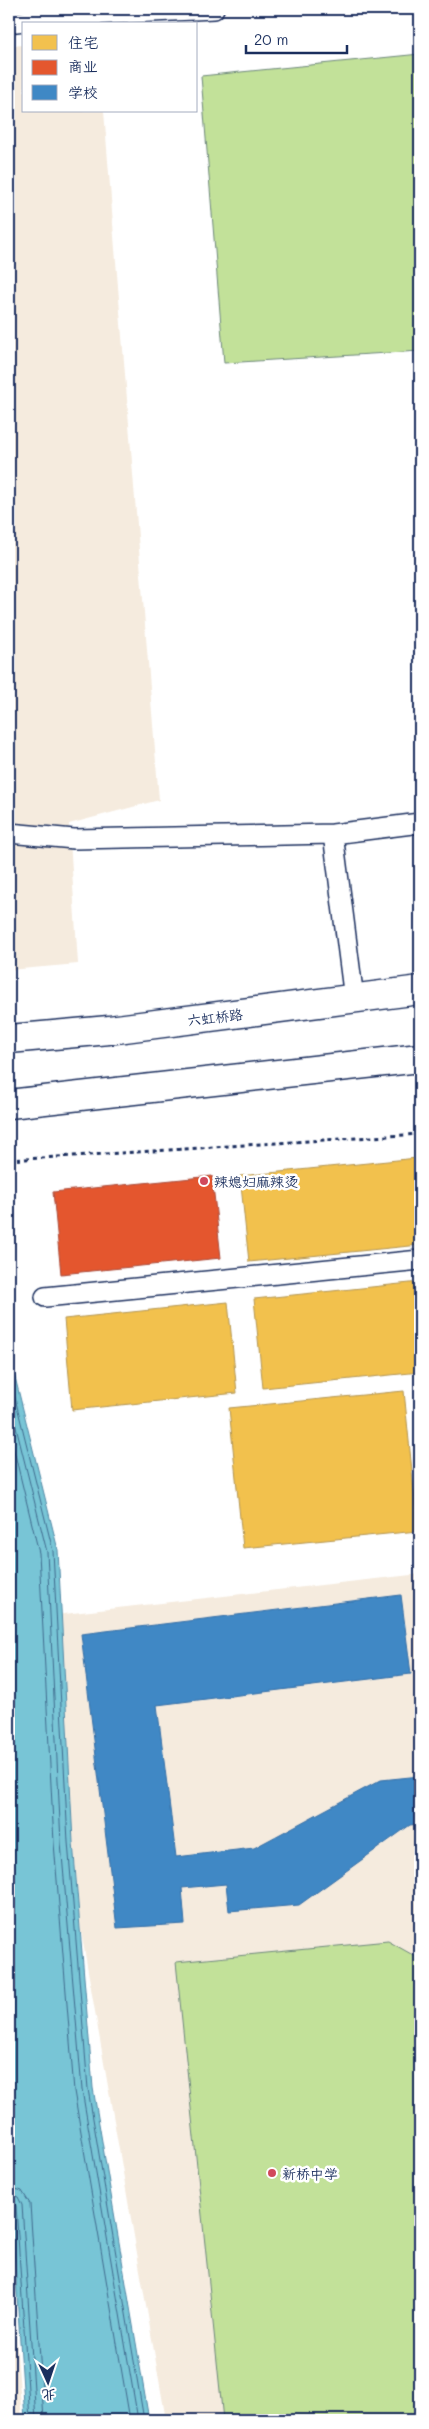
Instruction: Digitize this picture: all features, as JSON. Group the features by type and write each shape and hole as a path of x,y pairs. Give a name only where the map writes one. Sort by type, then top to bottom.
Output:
{"main road":[{"name":"六虹桥路","path":"9,1039 110,1030 420,990"},
{"path":"9,1104 420,1058"}],"lane":[{"path":"9,23 50,17 214,9"},
{"path":"9,833 74,839 333,834 420,823"},
{"path":"333,834 354,999"},
{"path":"45,1297 420,1260"}],"path":[{"path":"9,1160 420,1134"}],"shaded area":[{"path":"22,45 22,112 104,112 159,800 69,824 78,964 9,970 9,46"},
{"name":"新桥中学","path":"420,1574 420,2420 166,2420 80,1925 55,1615"},
{"path":"9,2240 22,2420 9,2420"}],"green space":[{"path":"420,54 420,351 224,363 201,76"},
{"path":"388,1941 420,1959 420,2420 223,2420 176,1962"}],"water":[{"path":"9,1353 58,1550 73,1842 93,2088 149,2420 25,2420 9,2168"}],"building: 住宅":[{"path":"417,1158 420,1189 420,1245 249,1262 240,1176"},
{"path":"420,1282 420,1372 263,1388 254,1299"},
{"path":"228,1302 237,1393 72,1410 64,1319"},
{"path":"404,1391 418,1531 243,1548 229,1408"}],"building: 商业":[{"path":"212,1176 221,1258 61,1274 53,1192"}],"building: 学校":[{"path":"401,1595 411,1674 157,1705 176,1857 254,1848 381,1780 420,1776 420,1824 410,1825 299,1905 229,1911 226,1884 182,1888 185,1924 117,1928 81,1634"}],"place":[{"name":"辣媳妇麻辣烫","path":"204,1181"},
{"name":"新桥中学","path":"272,2173"}]}
